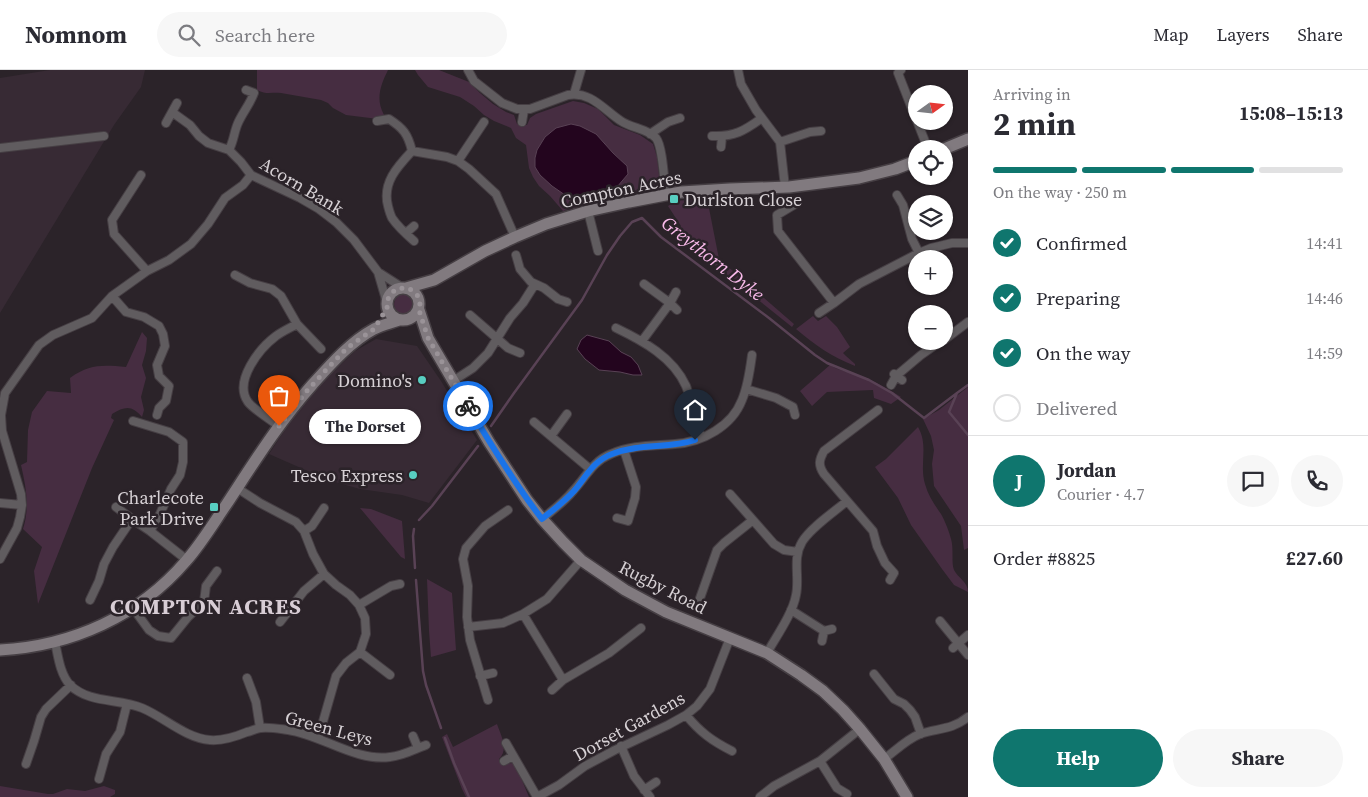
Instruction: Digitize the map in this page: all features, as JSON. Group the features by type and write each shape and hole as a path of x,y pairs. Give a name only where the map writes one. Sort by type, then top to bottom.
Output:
{"street":[{"path":"468,70 474,81 508,106 524,110 568,95 585,96 600,103 622,122 650,134 656,138 660,147 666,195"},
{"path":"574,94 580,70"},
{"path":"738,70 741,84 762,118 780,142 785,187"},
{"path":"897,71 908,98"},
{"path":"229,150 238,123 254,94 246,90"},
{"path":"166,123 177,103"},
{"path":"522,122 524,110"},
{"name":"Acorn Bank","path":"172,112 190,125 208,143 229,150 252,175 319,209 336,222 354,240 378,272 404,288"},
{"path":"650,134 668,122 680,118"},
{"path":"712,136 730,136 742,132 762,118"},
{"path":"377,121 388,119 396,124 404,131 412,151"},
{"path":"458,161 484,122"},
{"path":"780,142 821,130"},
{"path":"0,148 104,136"},
{"path":"721,147 722,137"},
{"path":"953,145 968,139"},
{"path":"412,151 447,156 469,169 496,194 515,237"},
{"path":"412,151 400,163 390,179 386,196 391,216 414,241"},
{"name":"Compton Acres","path":"404,288 434,280 471,258 546,224 588,211 666,195 730,189 823,184 859,178 895,169 908,163"},
{"path":"140,175 112,220 114,234 147,271"},
{"path":"0,559 17,528 22,506 21,494 2,431 0,415 5,394 39,345 53,335 92,318 112,296 147,271 169,260 191,244 208,224 225,198 243,185 252,175"},
{"path":"897,194 903,205 912,239 918,250"},
{"path":"797,203 777,215 778,231 834,304"},
{"path":"588,211 598,251"},
{"path":"406,233 414,226"},
{"path":"926,250 952,243 968,243"},
{"path":"516,255 520,269 531,282 544,288 558,299 567,302"},
{"path":"819,313 834,304 859,284 908,259"},
{"name":"Acorn Bank","path":"378,272 387,306"},
{"path":"235,275 250,283 272,288 281,296 297,324 321,349"},
{"name":"Compton Acres","path":"419,306 426,290 434,280"},
{"path":"453,381 473,368 488,353 510,318 523,304 536,284"},
{"path":"644,284 677,310"},
{"path":"0,650 25,649 75,636 114,620 155,592 187,560 279,426 306,392 347,348 374,329 415,316 419,306 416,293 404,288 392,292 387,306 374,329"},
{"path":"642,340 676,292"},
{"path":"112,296 126,312 144,317 159,326 163,334 165,346 157,365 160,376 169,386 166,401 159,408 157,415"},
{"path":"387,306 392,315 403,320"},
{"name":"Rugby Road","path":"419,306 428,338 502,463 527,500 563,542 581,560 624,590 666,612 779,660 822,691 860,729 884,759 907,797"},
{"path":"470,315 508,348 520,353"},
{"name":"Rugby Road","path":"403,320 428,338"},
{"path":"953,333 968,322"},
{"path":"279,426 248,402 243,390 244,378 265,346 276,336 297,324"},
{"path":"616,328 642,340 667,360 678,372 686,386 701,438"},
{"path":"891,385 897,377 928,350"},
{"path":"542,519 568,497 590,469 610,454 642,446 689,442 701,438 726,424 742,402 752,355"},
{"path":"746,389 776,398 793,407 796,415"},
{"path":"793,407 801,401"},
{"path":"878,410 824,451 819,459 819,467 873,531 877,546 885,563 894,573 890,580"},
{"path":"551,436 567,414"},
{"path":"133,420 169,432 183,442 183,462 180,475 150,530"},
{"path":"534,422 590,469"},
{"path":"624,450 636,487 635,498 628,521 630,531"},
{"path":"237,488 260,503 296,522 304,531 313,554 324,574 359,605 365,618 366,634 360,652 336,676 318,739"},
{"path":"730,494 779,547 784,550 798,552"},
{"path":"767,654 791,610 796,595 796,566 800,544 806,535 847,501"},
{"path":"0,503 22,506"},
{"path":"116,507 150,530 187,560"},
{"path":"304,531 312,526 324,508"},
{"path":"488,700 470,640 467,617 468,586 463,559 466,548 485,526 508,510"},
{"path":"618,518 628,521"},
{"path":"90,600 99,581 104,564 132,519"},
{"path":"698,601 698,590 717,550 753,520"},
{"path":"468,627 503,623 523,614 547,599 581,560"},
{"path":"133,608 150,630 158,636 171,638 188,617 204,602 206,586 216,571"},
{"path":"280,622 304,591 324,574"},
{"path":"359,605 391,586 400,584"},
{"path":"791,610 828,630 822,641"},
{"path":"523,614 563,680"},
{"path":"940,621 955,645 968,655"},
{"path":"552,690 563,680 609,654 641,628"},
{"path":"955,645 968,635"},
{"name":"Dorset Gardens","path":"506,743 537,797 559,785 585,766 621,746 686,715 697,706 710,690 730,638"},
{"path":"26,764 41,717 46,709 71,685 63,674 55,642"},
{"path":"360,652 390,676"},
{"path":"480,676 493,672"},
{"path":"874,674 894,699 904,704 910,710 915,717 921,734"},
{"name":"Green Leys","path":"247,678 256,702 260,728"},
{"name":"Green Leys","path":"71,685 85,696 127,704 147,711 194,736 210,740 230,739 260,728 290,730 349,751 371,757 390,758 426,745"},
{"path":"99,779 106,754 120,732 127,704"},
{"path":"686,715 707,737 732,751"},
{"path":"884,759 914,737 953,727 968,717"},
{"path":"760,797 774,786 820,760 860,729"},
{"path":"412,736 418,748"},
{"path":"621,746 634,776 647,794 656,782"},
{"path":"504,761 513,756"},
{"path":"820,760 837,788 847,794"}],"shaded area":[{"path":"50,70 145,70 141,87 114,125 0,313 0,78"},
{"path":"257,70 388,70 381,86 379,97 384,115 378,119 346,115 321,100 281,93 260,92 257,90"},
{"path":"415,70 439,70 469,82 493,104 514,115 517,124 527,125 530,118 536,114 573,101 598,109 614,125 640,135 653,144 657,157 660,184 647,190 563,211 533,177 529,168 526,145 516,138 511,128 484,115 460,97 428,87","holes":["596,134 621,160 535,158 537,150 545,137"]},
{"path":"571,124 596,134 627,166 628,174 617,187 580,200 565,195 540,175 535,167 537,150 545,137 556,128"},
{"path":"707,198 719,259 794,324 792,327 676,234 681,226 668,206 676,201"},
{"path":"404,294 411,297 414,304 411,311 404,314 397,311 394,304 397,297"},
{"path":"813,316 818,321 826,316 837,327 850,347 843,353 855,366 824,350 796,329"},
{"path":"142,332 147,338 142,365 146,378 141,397 144,410 142,417 135,410 128,408 121,409 112,414 111,418 114,420 92,468 38,604 34,571 42,547 23,529 27,505 21,465 27,462 28,430 32,412 47,391 71,393 70,378 77,373 96,366 126,367"},
{"path":"587,335 609,341 621,352 631,357 638,365 642,375 599,370 585,359 577,349 581,340"},
{"path":"376,339 417,346 477,440 429,503 402,495 360,489 328,480 269,454 298,410 320,384 355,351"},
{"path":"830,365 871,380 901,397 891,404 874,398 873,390 827,392 812,406 800,391"},
{"path":"968,387 968,548 964,550 961,526 934,486 932,464 934,450 931,436 923,419 939,410"},
{"path":"918,427 923,441 923,477 925,484 949,533 952,543 954,570 965,583 968,592 954,585 942,569 911,525 898,498 875,467 886,459"},
{"path":"360,508 371,509 402,521 405,559 401,557"},
{"path":"427,579 452,593 456,650 431,657 429,631"},
{"path":"497,724 504,747 499,759 503,764 512,763 516,766 529,797 466,797 462,789 442,737 447,734 453,747"},
{"path":"0,786 53,794 67,789 85,791 104,786 115,790 115,794 110,797 0,797"}],"waterway":[{"name":"Greythorn Dyke","path":"491,426 582,300 620,236 632,222 642,218 661,237 815,355 827,363 869,380 892,393 924,418 957,393 949,412 968,435"},
{"name":"Greythorn Dyke","path":"957,393 968,385"},
{"path":"419,520 478,446"},
{"path":"414,529 415,568"},
{"path":"416,580 423,671 441,728"},
{"path":"445,738 469,797"}],"way so far":[{"path":"279,426 306,392 347,348 374,329 387,308 388,299 392,292 403,288 410,289 418,296 419,310 428,338 468,406"}],"place":[{"name":"Durlston Close","path":"674,199"},
{"name":"Domino's","path":"422,380"},
{"name":"The Dorset","path":"279,426"},
{"name":"Tesco Express","path":"413,475"},
{"name":"Charlecote Park Drive","path":"214,507"}],"district":[{"name":"COMPTON ACRES","path":"206,606"}],"route":[{"path":"468,406 502,463 542,519 576,489 590,469 610,454 642,446 676,444 695,440"}]}
